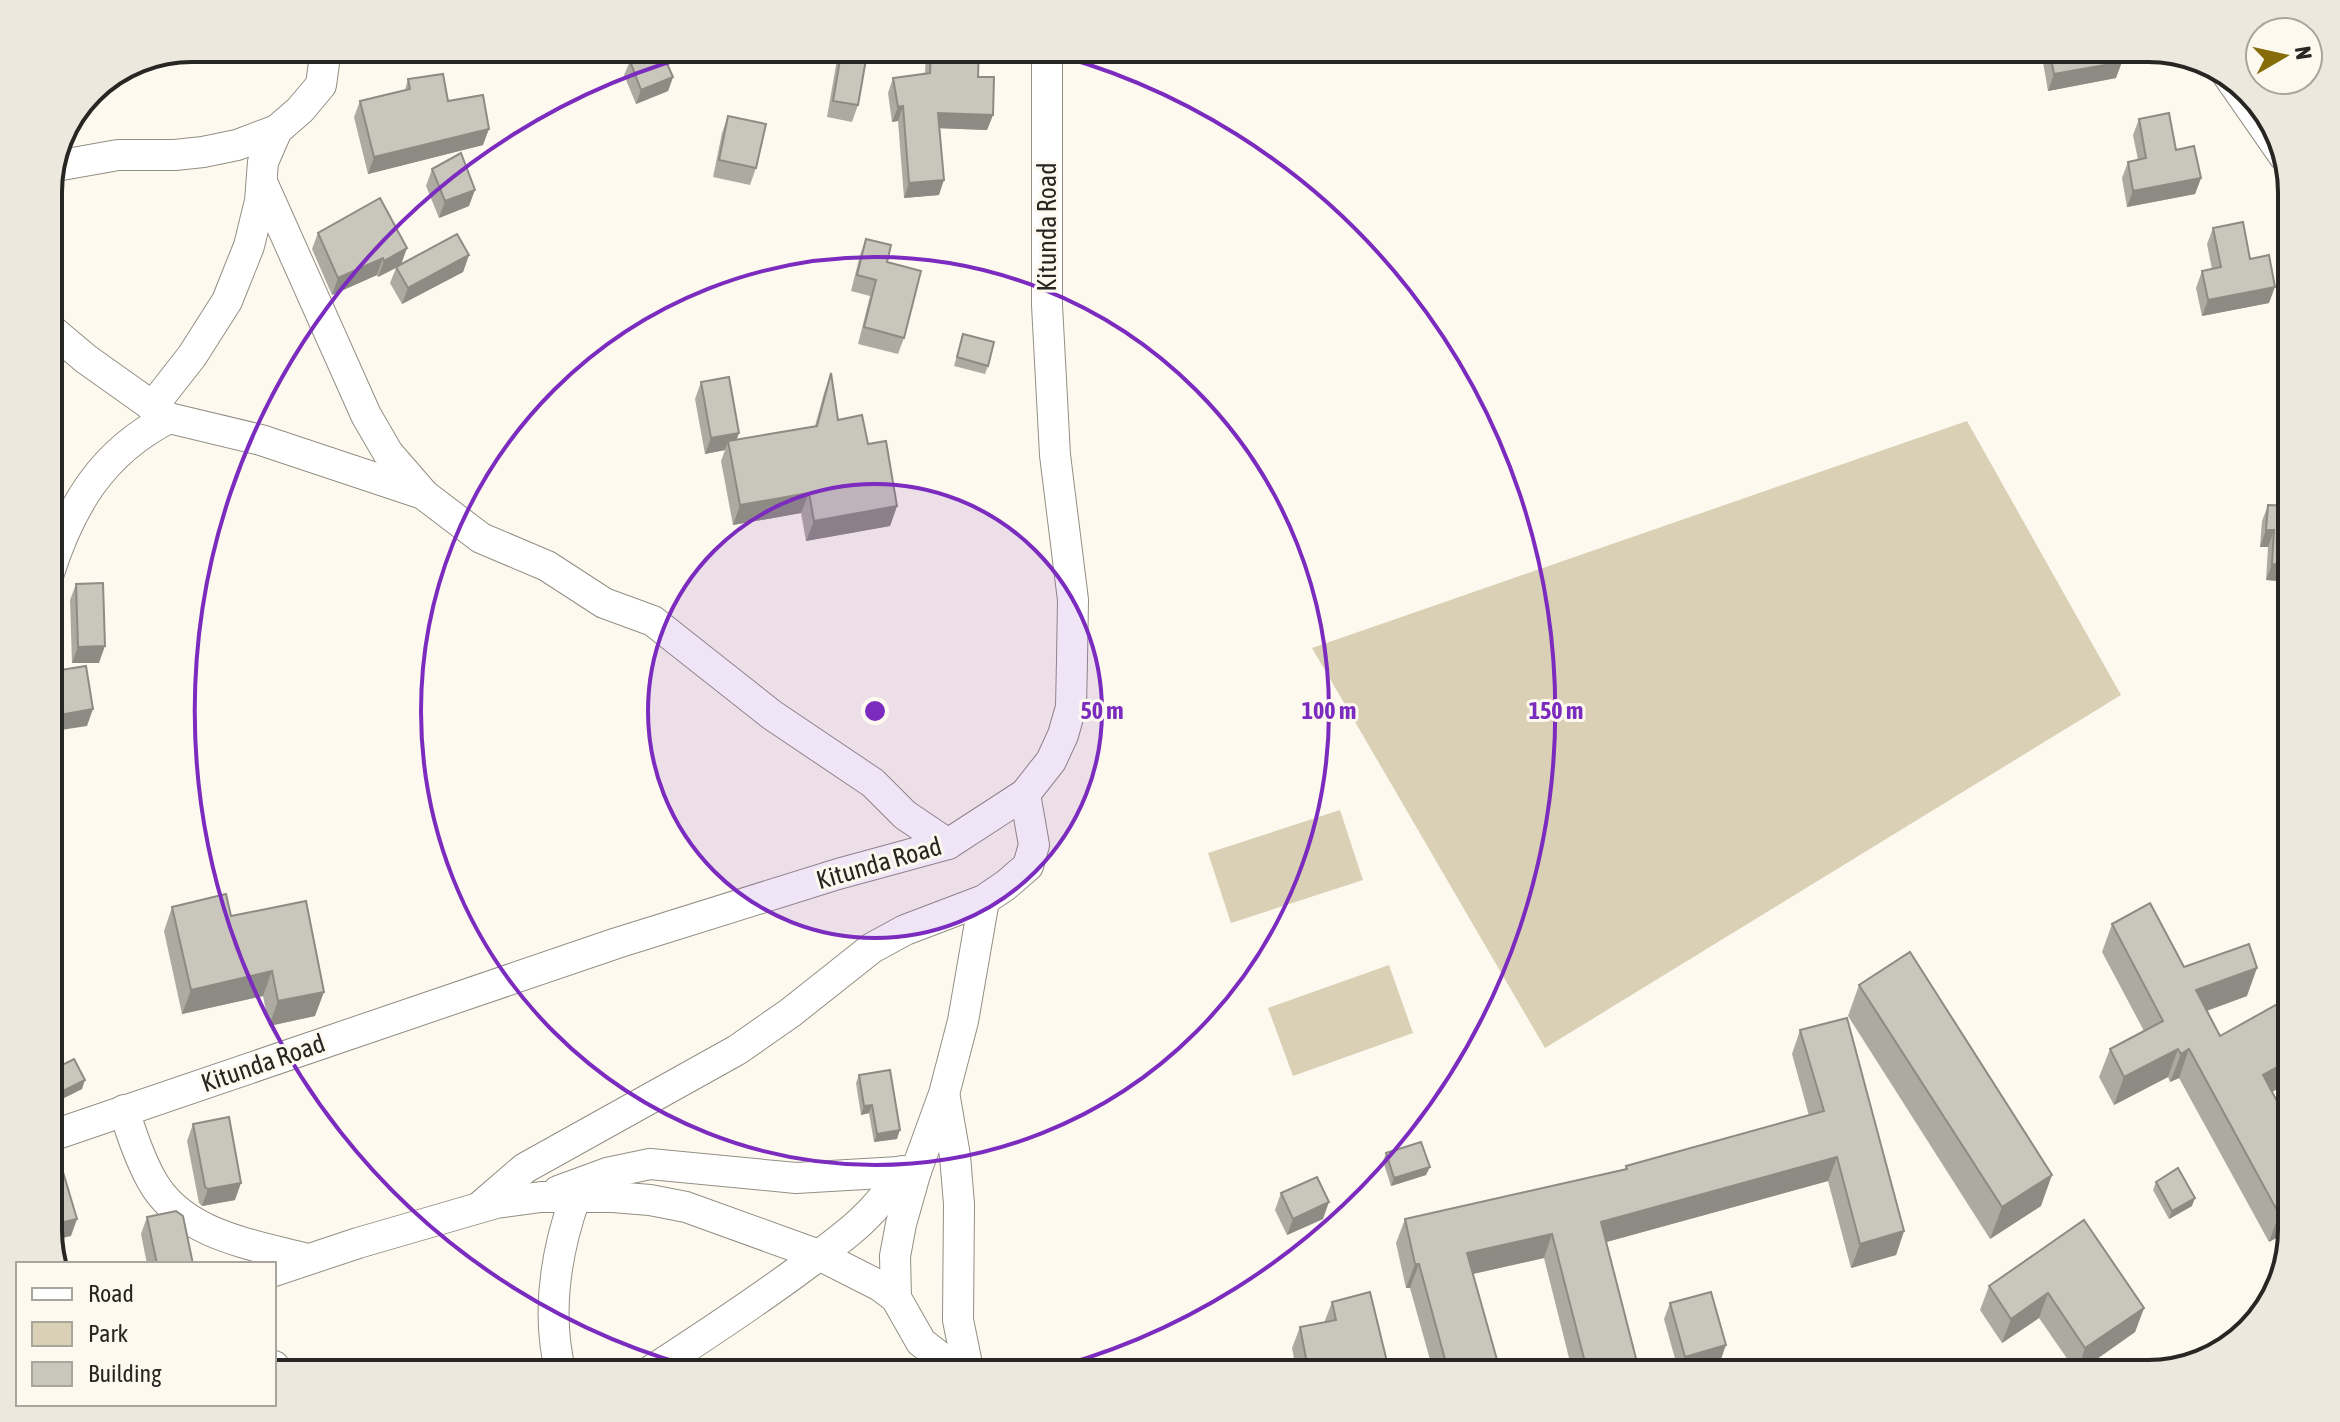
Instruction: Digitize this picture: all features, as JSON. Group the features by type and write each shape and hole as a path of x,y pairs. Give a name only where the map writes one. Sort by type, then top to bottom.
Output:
{"street":[{"path":"65,164 118,155 203,152 237,145 277,130 300,110 321,85 324,62"},
{"name":"Kitunda Road","path":"62,1132 617,943 838,874 948,844 1025,794 1051,761 1071,707 1073,600 1055,455 1047,305 1047,62"},
{"path":"62,538 68,521 92,481 161,413 227,301 249,246 260,201 263,162 277,130"},
{"path":"262,182 366,415 388,453 423,494 481,538 547,566 604,603 653,621 772,715 873,783 905,815 948,844"},
{"path":"62,339 161,413 261,440 423,494"},
{"path":"477,1209 525,1168 737,1050 790,1013 872,948 905,930 984,900 1028,866 1034,845 1025,794"},
{"path":"896,1298 895,1256 909,1171 944,1094 963,1021 984,900"},
{"path":"944,1094 955,1156 959,1204 958,1320 966,1360"},
{"path":"124,1110 152,1182 175,1209 203,1229 307,1259"},
{"path":"541,1197 607,1173 650,1164 796,1178 909,1171"},
{"path":"667,1360 851,1233 909,1171"},
{"path":"276,1270 506,1201 541,1197 613,1197 686,1207 819,1255 880,1286 896,1298 921,1342 944,1360"},
{"path":"558,1360 554,1345 553,1287 562,1235 575,1198"}],"green space":[{"path":"1967,421 2121,695 1545,1048 1312,648"},
{"path":"1340,810 1363,880 1231,923 1208,853"},
{"path":"1389,965 1413,1033 1293,1076 1268,1008"}],"building":[{"path":"630,62 666,62 673,77 641,90"},
{"path":"840,62 866,62 858,105 833,101"},
{"path":"930,62 979,62 978,77 994,77 993,115 938,113 944,180 909,183 903,106 898,107 893,78 930,73"},
{"path":"2052,62 2122,62 2054,74"},
{"path":"443,74 448,101 483,95 489,129 374,157 360,101 410,89 408,79"},
{"path":"2169,113 2176,150 2194,146 2201,178 2133,191 2128,162 2146,158 2139,119"},
{"path":"728,116 766,124 756,168 719,160"},
{"path":"461,153 475,190 445,201 432,169"},
{"path":"380,198 407,248 384,261 383,258 338,278 318,233"},
{"path":"2243,222 2250,259 2269,255 2275,287 2208,300 2202,271 2221,267 2213,228"},
{"path":"457,234 469,255 408,288 396,267"},
{"path":"866,239 891,245 887,262 921,271 904,338 864,327 876,280 857,275"},
{"path":"963,334 994,342 988,366 957,357"},
{"path":"831,373 838,420 862,415 868,444 886,441 897,506 814,521 809,493 740,505 728,441 817,426"},
{"path":"729,377 739,433 711,438 701,382"},
{"path":"2268,505 2278,505 2278,564 2272,564 2274,530 2266,530"},
{"path":"103,583 105,646 78,647 76,584"},
{"path":"86,666 93,709 62,715 62,670"},
{"path":"226,894 231,916 306,901 324,992 278,1001 272,971 191,990 172,907"},
{"path":"2150,903 2184,967 2249,944 2257,968 2196,990 2220,1036 2278,1004 2278,1067 2263,1075 2278,1103 2278,1212 2189,1049 2181,1054 2178,1049 2124,1077 2110,1049 2163,1021 2112,924"},
{"path":"1910,952 2052,1175 2002,1207 1859,985"},
{"path":"1847,1018 1904,1231 1860,1244 1837,1157 1601,1222 1636,1360 1584,1360 1552,1234 1467,1253 1497,1360 1445,1360 1419,1264 1415,1264 1405,1219 1627,1169 1626,1166 1824,1111 1800,1030"},
{"path":"74,1059 85,1080 62,1092 62,1065"},
{"path":"890,1070 900,1130 877,1134 872,1105 864,1106 859,1075"},
{"path":"229,1117 241,1183 208,1189 205,1187 193,1124"},
{"path":"1421,1142 1430,1167 1394,1178 1386,1153"},
{"path":"2178,1168 2195,1198 2172,1211 2156,1182"},
{"path":"62,1169 77,1219 62,1222"},
{"path":"1317,1177 1329,1202 1293,1219 1281,1193"},
{"path":"176,1211 183,1216 193,1262 157,1262 147,1217"},
{"path":"2084,1220 2144,1308 2085,1348 2048,1293 2011,1319 1989,1286"},
{"path":"1370,1292 1387,1360 1306,1360 1300,1327 1336,1320 1332,1302"},
{"path":"1711,1292 1726,1345 1685,1357 1670,1303"}]}
